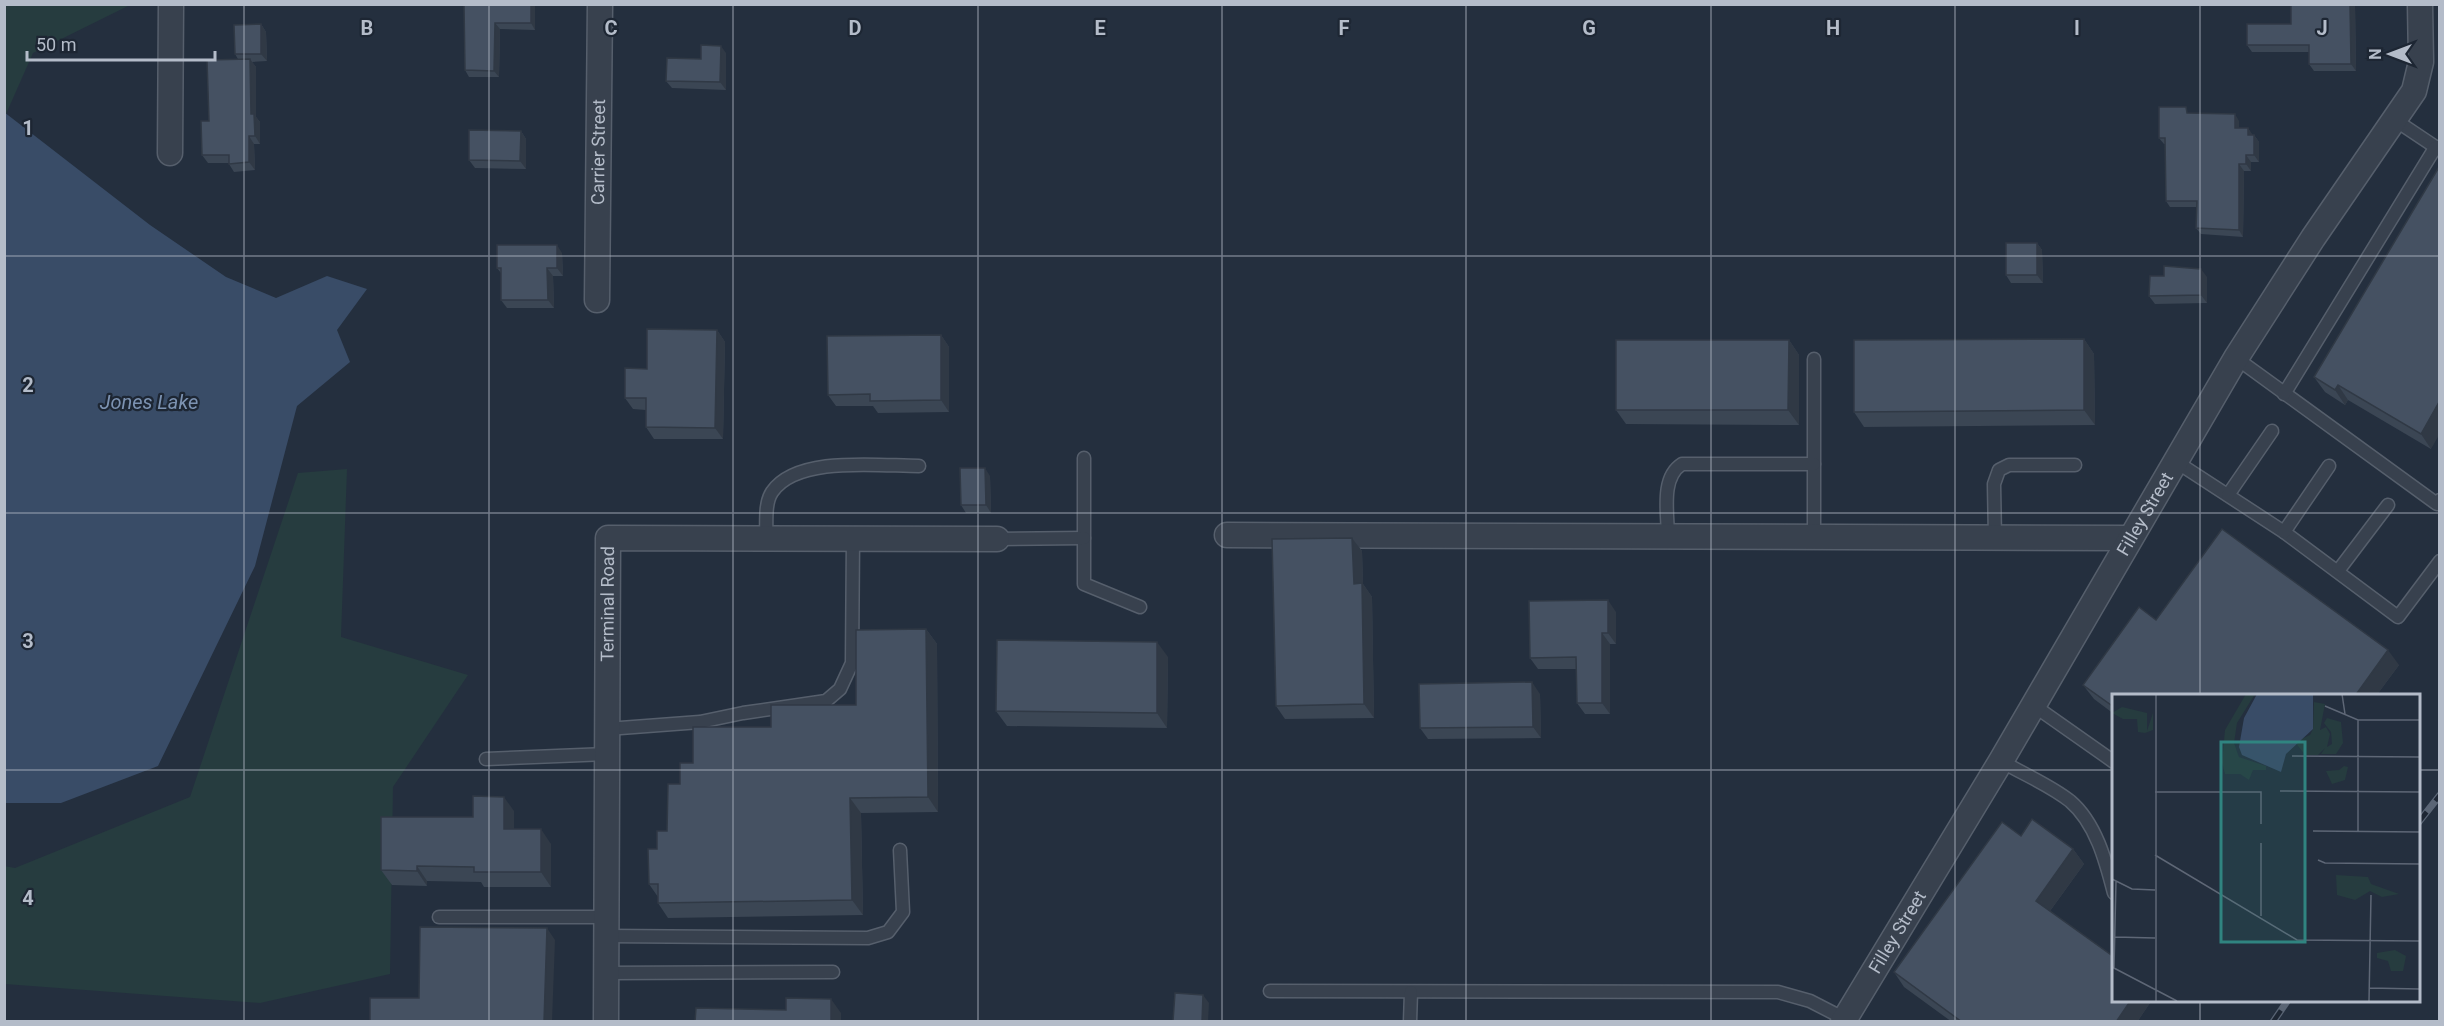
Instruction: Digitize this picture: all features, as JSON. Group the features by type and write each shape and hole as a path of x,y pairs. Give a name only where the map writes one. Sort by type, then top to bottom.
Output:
{"street":[{"path":"170,153 171,4"},
{"name":"Carrier Street","path":"597,300 600,4"},
{"name":"Filley Street","path":"1844,1020 2001,761 2236,358 2313,238 2414,91 2421,62 2421,4"},
{"path":"1227,535 2130,538"},
{"name":"Terminal Road","path":"606,1022 608,538 997,539"}],"lane":[{"path":"2284,394 2438,148 2395,120"},
{"path":"2236,358 2437,504 2439,500"},
{"path":"1814,359 1814,538"},
{"path":"2228,495 2272,431"},
{"path":"1084,458 1084,584 1140,607"},
{"path":"2175,461 2284,532 2398,616 2439,561"},
{"path":"1668,538 1668,483 1673,470 1682,464 1814,464"},
{"path":"1995,539 1994,484 1999,470 2009,465 2075,465"},
{"path":"766,538 767,508 773,492 794,475 817,466 919,466"},
{"path":"2284,532 2329,466"},
{"path":"2338,571 2388,506"},
{"path":"607,729 700,722 743,713 826,701 840,689 852,663 853,538"},
{"path":"997,539 1084,538"},
{"path":"2033,705 2112,761"},
{"path":"486,759 607,754"},
{"path":"2001,761 2071,802 2089,826 2104,856 2112,886"},
{"path":"439,917 868,938 888,932 903,912 900,850"},
{"path":"606,972 833,972"},
{"path":"1270,991 1778,992 1810,1001 1844,1020"},
{"path":"1410,1022 1411,992"}],"green space":[{"path":"5,5 130,5 33,53 6,114"},
{"path":"347,469 341,637 468,675 393,787 390,974 260,1003 5,984 4,866 15,868 190,797 298,473"}],"water":[{"name":"Jones Lake","path":"4,112 150,225 226,277 276,298 327,276 367,289 337,330 350,362 297,406 255,566 158,766 61,803 5,803"}],"building":[{"path":"464,4 531,4 531,23 495,23 494,71 465,70"},
{"path":"2291,4 2350,4 2351,64 2309,64 2309,45 2247,45 2247,24 2291,24"},
{"path":"261,24 261,54 235,54 234,25"},
{"path":"701,45 721,46 720,82 666,81 667,58 701,59"},
{"path":"250,59 251,114 254,114 255,136 249,136 249,162 229,164 229,155 202,155 201,121 209,121 207,60"},
{"path":"2159,107 2186,107 2187,113 2235,114 2235,128 2248,128 2248,135 2254,135 2254,155 2246,155 2246,164 2239,164 2239,230 2196,228 2197,201 2166,201 2165,138 2159,138"},
{"path":"469,130 521,131 520,161 469,160"},
{"path":"2439,167 2439,402 2421,434 2338,385 2335,390 2314,377"},
{"path":"2006,243 2037,243 2037,275 2006,275"},
{"path":"497,245 557,245 557,268 547,268 548,300 501,300 501,268 497,268"},
{"path":"2164,266 2201,269 2201,295 2149,296 2150,276 2164,276"},
{"path":"647,329 717,330 715,428 646,427 646,398 625,398 625,368 647,369"},
{"path":"941,335 941,400 870,401 870,394 828,395 827,336"},
{"path":"2084,339 2084,410 1854,412 1854,340"},
{"path":"1616,340 1789,340 1788,410 1616,410"},
{"path":"960,468 985,468 986,505 961,505"},
{"path":"2222,529 2388,650 2356,694 2112,694 2112,706 2083,685 2139,607 2156,620"},
{"path":"1352,538 1354,584 1362,583 1364,704 1276,706 1272,539"},
{"path":"1608,600 1608,633 1602,633 1602,703 1577,703 1576,657 1530,658 1529,601"},
{"path":"926,629 928,797 850,798 852,900 658,903 658,884 649,884 648,849 657,849 657,831 667,831 668,784 680,784 680,763 693,763 693,727 771,727 771,705 856,705 856,630"},
{"path":"997,640 1157,642 1157,713 996,711"},
{"path":"1532,682 1533,727 1420,728 1419,684"},
{"path":"473,796 504,797 504,829 541,829 541,872 474,872 474,867 417,866 417,871 381,870 381,817 473,817"},
{"path":"2032,819 2073,849 2036,901 2112,956 2112,1002 2130,1002 2116,1022 1962,1022 1894,972 2002,822 2021,836"},
{"path":"420,927 547,928 544,1022 370,1022 370,998 419,998"},
{"path":"1175,993 1203,995 1202,1022 1173,1021"},
{"path":"786,998 831,999 831,1022 695,1022 696,1008 786,1010"}],"railway":[{"path":"2420,820 2440,795"},
{"path":"2273,1022 2287,1002"}]}
